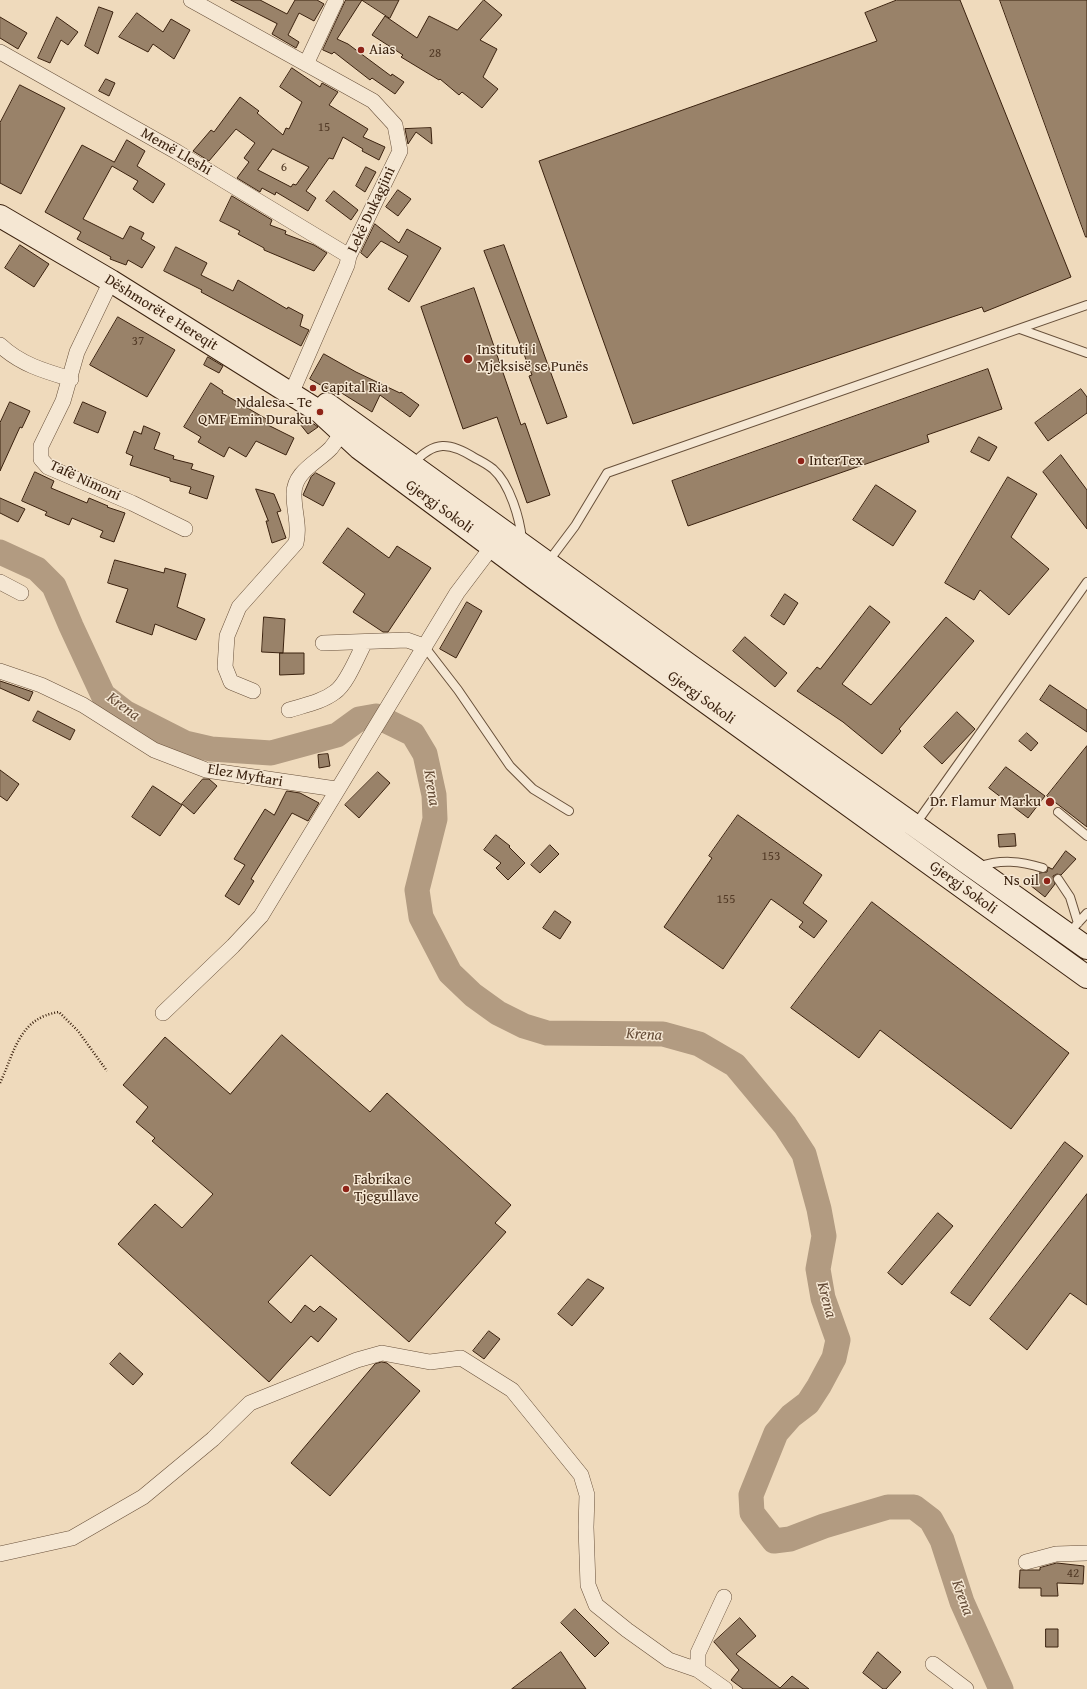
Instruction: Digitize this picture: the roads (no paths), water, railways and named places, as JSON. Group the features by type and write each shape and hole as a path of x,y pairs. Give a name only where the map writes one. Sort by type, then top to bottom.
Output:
{"main road":[{"path":"0,206 115,273 293,389"},
{"name":"Dëshmorët e Hereqit","path":"0,216 324,408"},
{"name":"Gjergj Sokoli","path":"324,408 342,433 359,448 498,539 541,570 1087,977"},
{"name":"Gjergj Sokoli","path":"324,408 412,465 498,539 522,545 541,570 914,825 974,868 1073,929 1087,948"}],"street":[{"name":"Lekë Dukagjini","path":"191,0 373,101 395,125 400,151 349,256 347,265 293,389"},
{"path":"306,64 336,0"},
{"name":"Memë Lleshi","path":"0,52 177,152 349,256"},
{"name":"Tafë Nimoni","path":"111,281 77,352 63,401 41,446 41,459 48,467 132,503 185,529"},
{"path":"0,345 8,353 34,368 70,379"},
{"path":"253,691 231,682 225,666 227,636 239,608 296,543 298,534 294,494 296,484 308,466 330,449 342,433"},
{"path":"163,1013 233,946 261,916 365,741 457,593 498,539"},
{"path":"0,582 20,593"},
{"path":"323,643 407,640 424,646"},
{"path":"289,710 324,699 337,692 348,676 365,642"},
{"name":"Elez Myftari","path":"0,671 41,685 83,704 154,750 206,770 336,789"},
{"path":"0,1554 72,1538 143,1497 213,1439 250,1404 357,1360 382,1353 430,1362 461,1358 512,1390 581,1475 587,1495 586,1527 588,1585 596,1605 626,1630 669,1660 698,1670 725,1689"},
{"path":"1026,1562 1056,1554 1087,1553"},
{"path":"698,1670 698,1653 724,1597"},
{"path":"933,1664 966,1689"}],"lane":[{"path":"541,570 575,526 607,473 1087,305"},
{"path":"1020,329 1087,353"},
{"path":"412,465 420,456 444,445 458,447 494,470 507,489 520,522 522,545"},
{"path":"914,825 1087,582"},
{"path":"424,646 458,690 510,766 533,789 569,811"},
{"path":"1058,812 1087,836"},
{"path":"974,868 992,862 1006,861 1019,862 1043,868"},
{"path":"1058,879 1070,897 1073,929"},
{"path":"1073,929 1087,913"}],"waterway":[{"name":"Krena","path":"0,552 37,569 54,586 103,695 126,713 185,743 211,749 271,753 337,735 359,719 376,716 413,734 425,754 434,795 435,819 417,890 421,917 450,973 473,995 498,1013 524,1026 547,1033 663,1034 699,1044 735,1065 785,1125 804,1154 819,1209 824,1236 818,1269 823,1298 838,1340 834,1358 808,1403 791,1416 776,1433 751,1495 752,1513 774,1541 790,1539 824,1526 888,1507 914,1507 931,1520 942,1540 962,1602 1001,1689"}],"place":[{"name":"Aias","path":"361,50"},
{"name":"Instituti i Mjeksisë se Punës","path":"468,359"},
{"name":"Capital Ria","path":"313,388"},
{"name":"Ndalesa - Te QMF Emin Duraku","path":"320,412"},
{"name":"InterTex","path":"801,461"},
{"name":"Dr. Flamur Marku","path":"1050,802"},
{"name":"Ns oil","path":"1047,881"},
{"name":"Fabrika e Tjegullave","path":"346,1189"}]}
